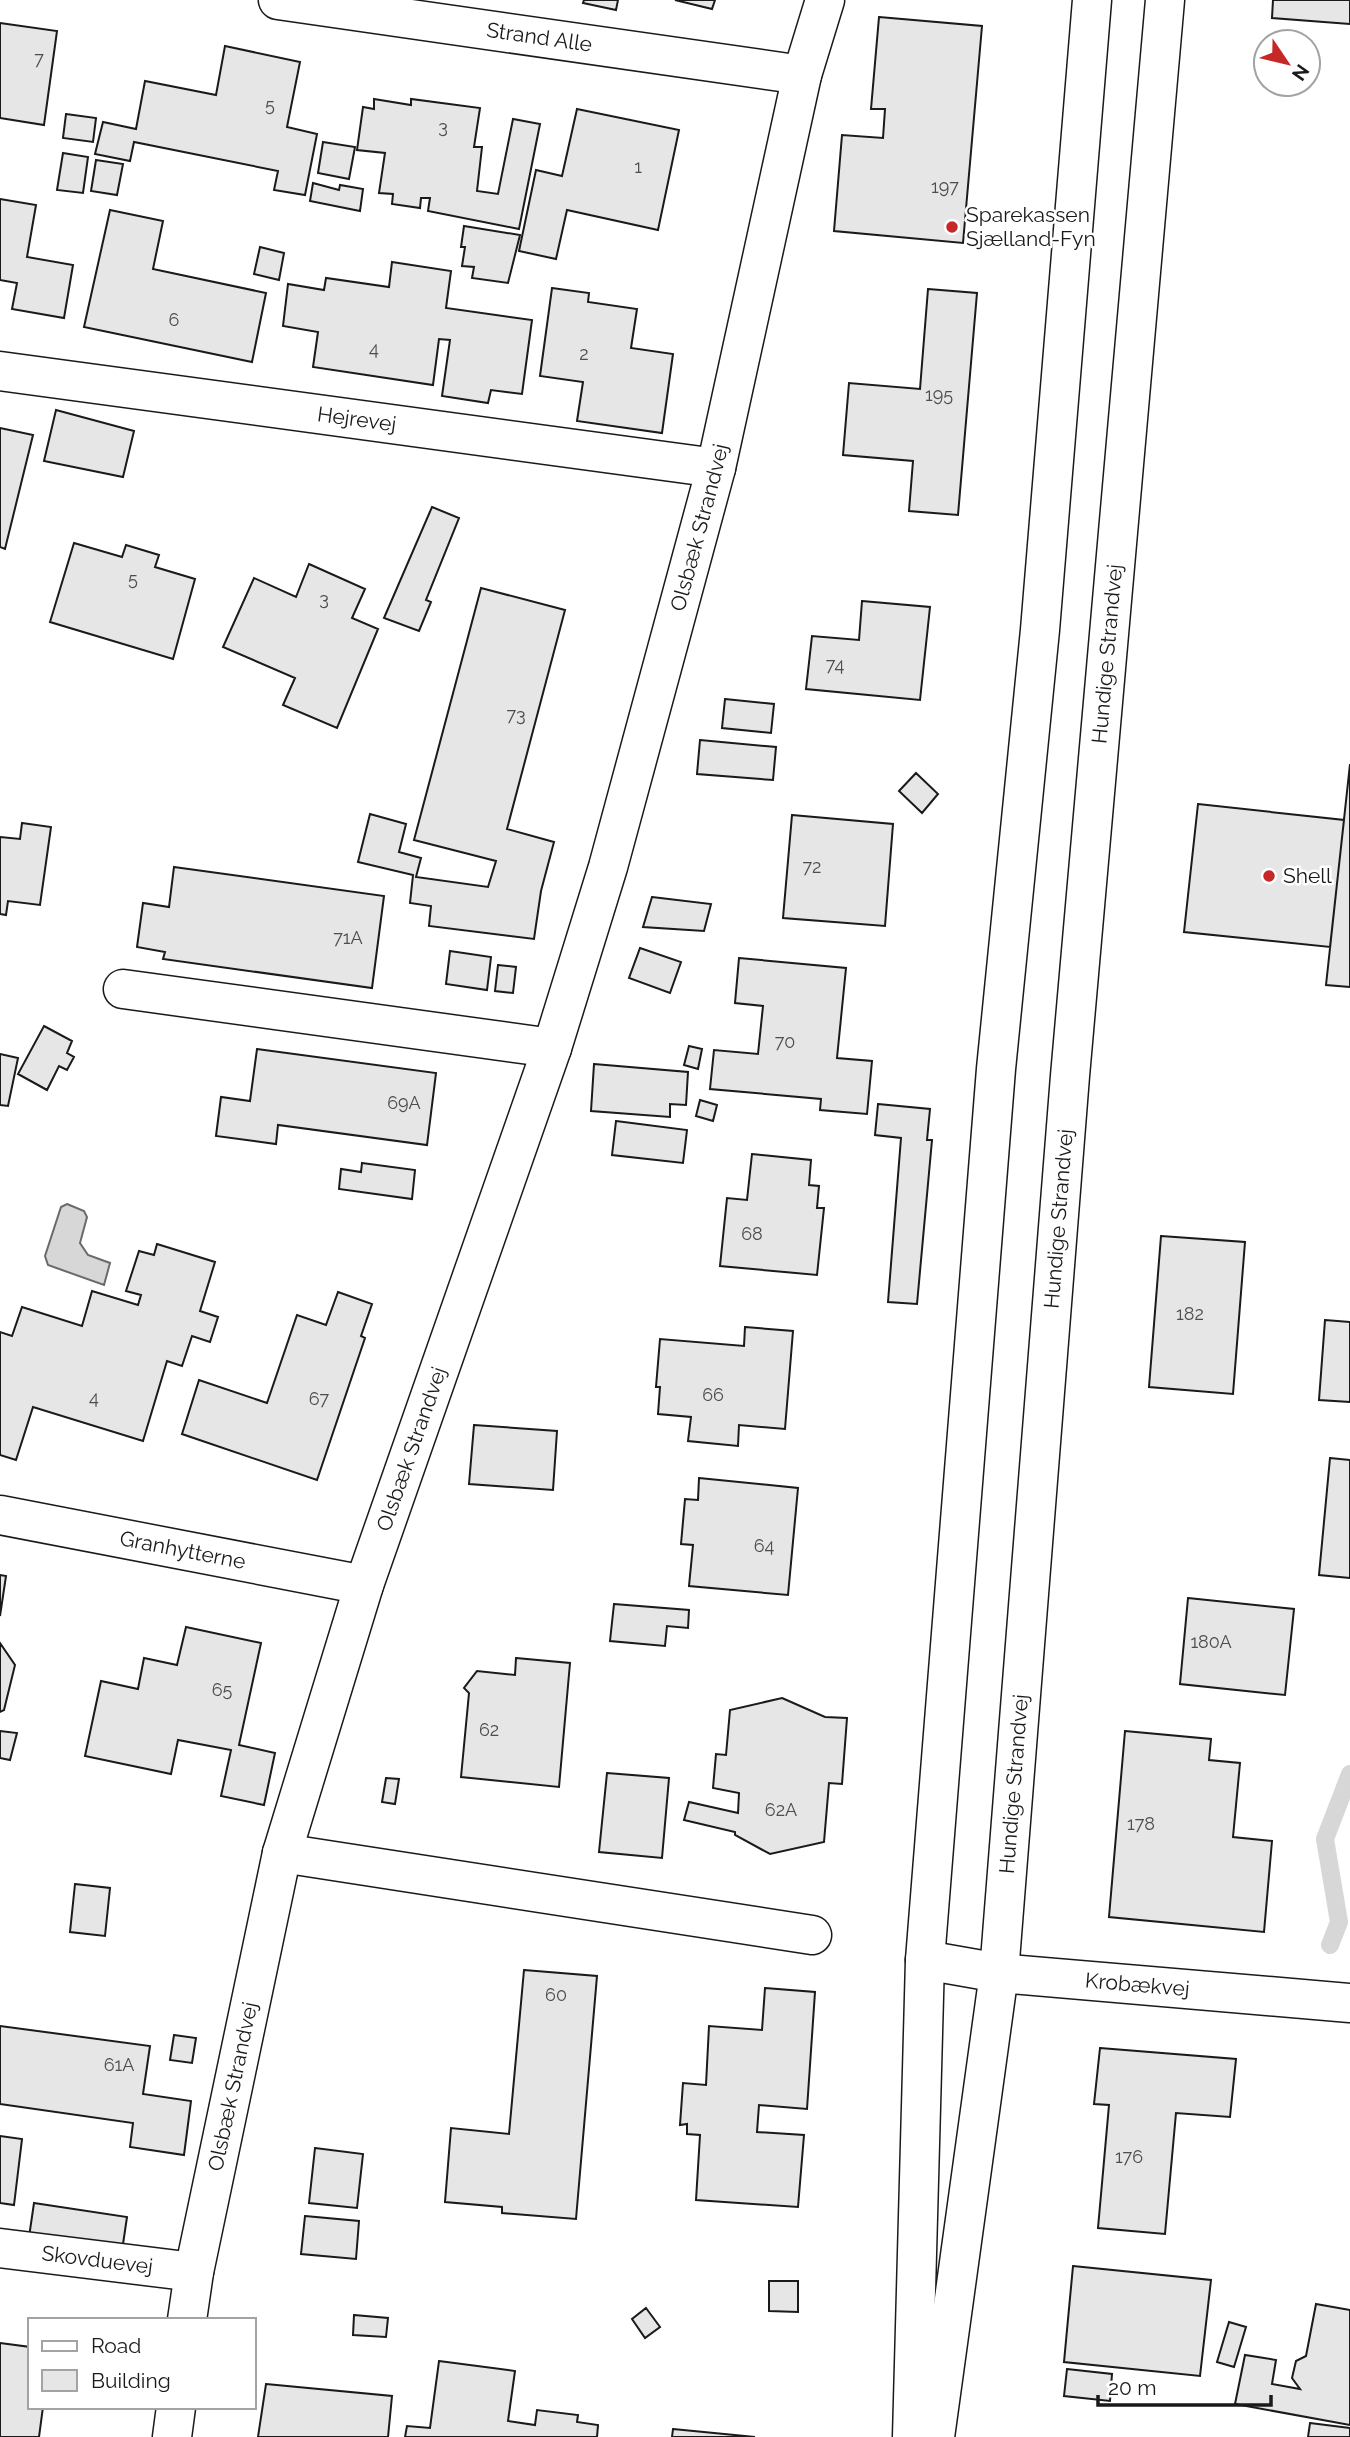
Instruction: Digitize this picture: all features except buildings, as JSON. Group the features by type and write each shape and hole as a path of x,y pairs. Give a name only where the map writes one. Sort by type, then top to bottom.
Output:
{"street":[{"name":"Strand Alle","path":"278,0 802,75"},
{"name":"Olsbæk Strandvej","path":"187,2318 194,2272 282,1853 364,1585 552,1048 608,867 716,468 802,75 825,0"},
{"path":"912,2437 926,1959 996,1069 1040,630 1092,0"},
{"name":"Hundige Strandvej","path":"934,2437 999,1973 1070,1076 1110,650 1165,0"},
{"name":"Hejrevej","path":"0,371 716,468"},
{"path":"123,989 552,1048"},
{"name":"Granhytterne","path":"0,1515 364,1585"},
{"path":"282,1853 811,1935"},
{"name":"Krobækvej","path":"926,1959 999,1973 1350,2003"},
{"name":"Skovduevej","path":"0,2248 194,2272"},
{"path":"172,2437 176,2409"}],"shaded area":[{"path":"67,1204 84,1211 87,1217 80,1243 88,1255 110,1263 104,1285 48,1265 45,1256 61,1207"}],"waterway":[{"path":"1330,1945 1339,1922 1325,1839 1350,1774"}],"place":[{"name":"Sparekassen Sjælland-Fyn","path":"952,227"},
{"name":"Shell","path":"1269,876"}]}
